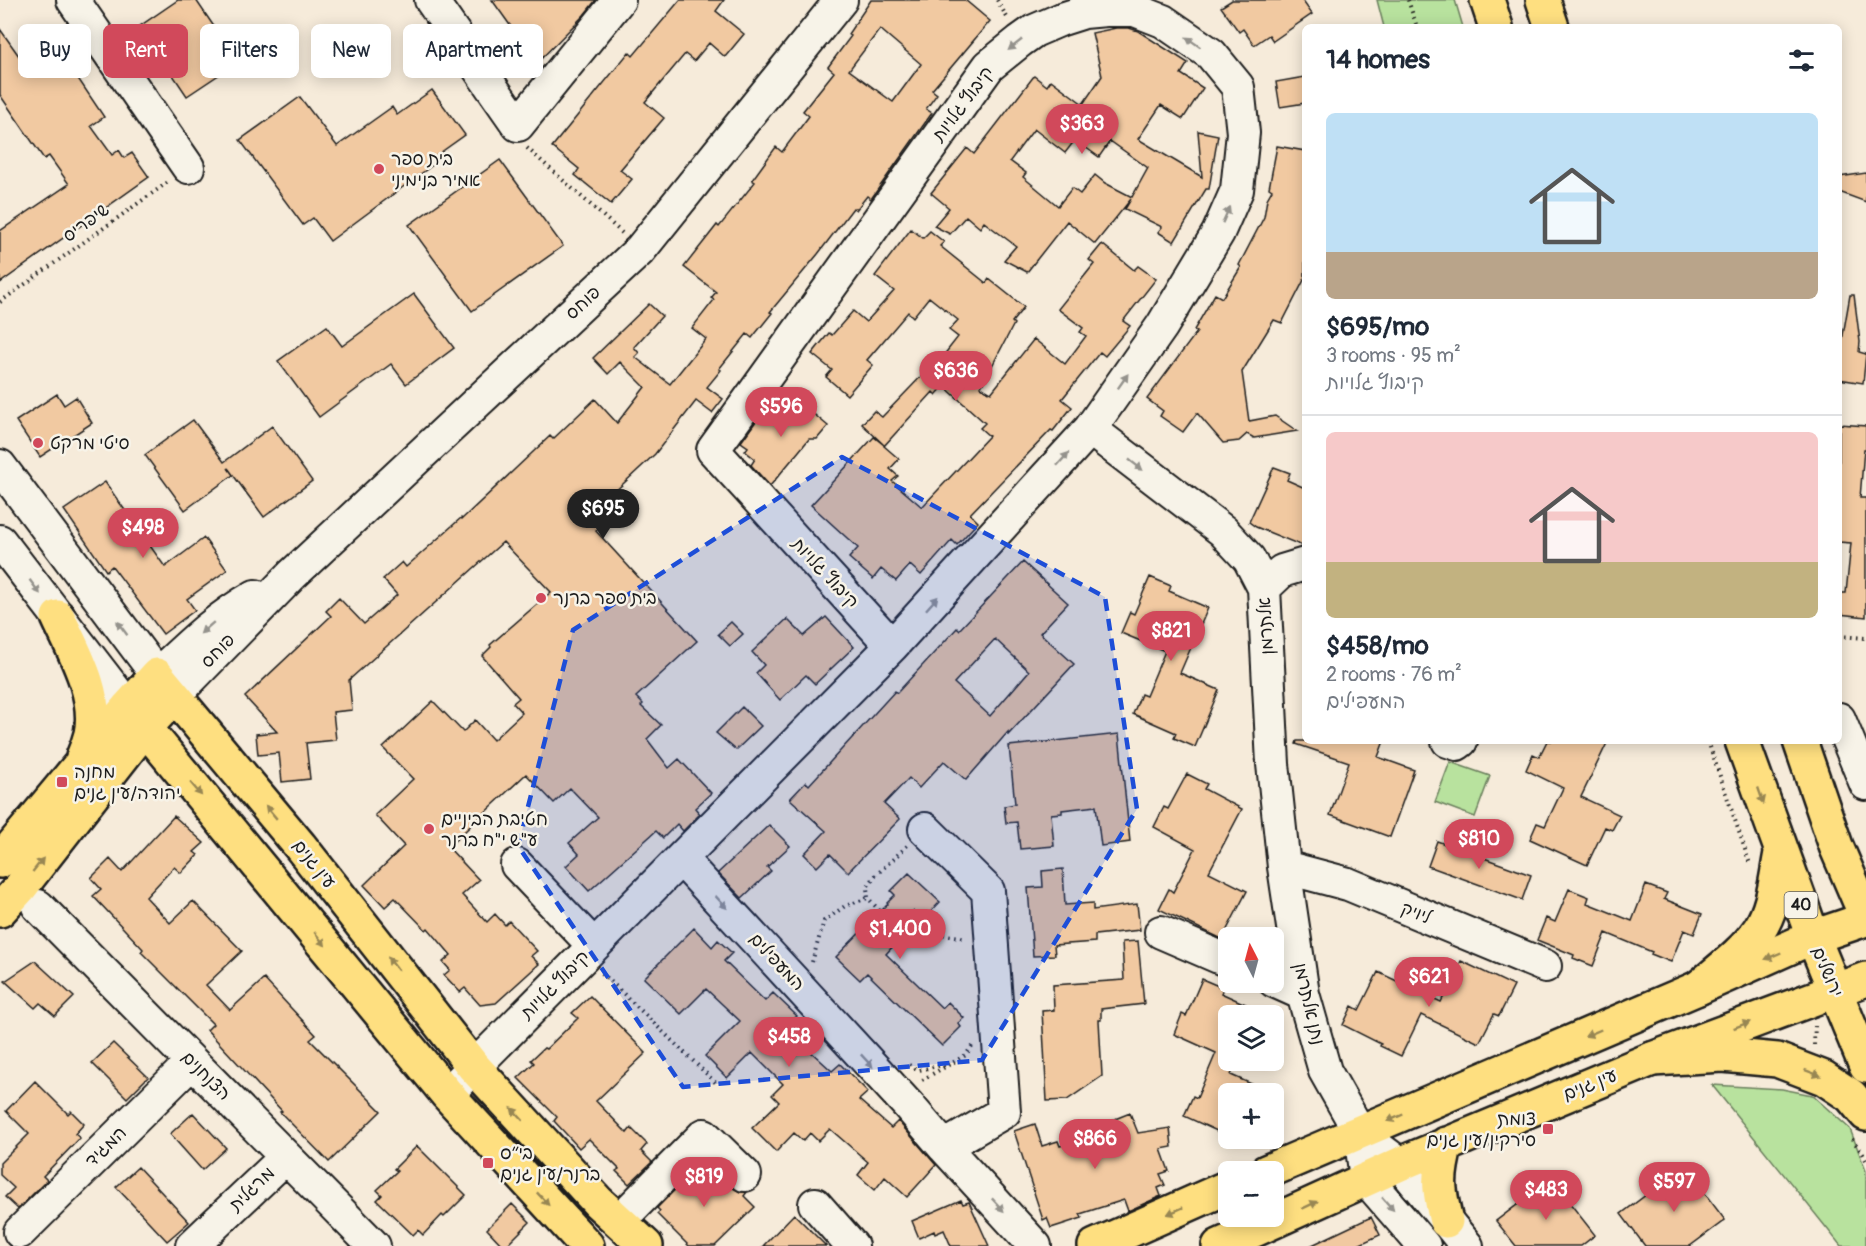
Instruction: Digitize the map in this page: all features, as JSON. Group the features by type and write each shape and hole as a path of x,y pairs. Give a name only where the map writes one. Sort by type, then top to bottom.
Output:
{"main road":[{"path":"1487,0 1495,24"},
{"path":"1543,0 1551,24"},
{"path":"58,616 88,688 91,734 81,765"},
{"name":"פוחס","path":"137,717 166,686"},
{"name":"עין גנים","path":"166,686 300,846 473,1066 597,1202 646,1246"},
{"path":"0,861 81,765 137,717"},
{"path":"0,910 20,888 137,717"},
{"path":"137,717 447,1094 586,1246"},
{"name":"ירושלים","path":"1743,744 1813,937 1866,1066"},
{"path":"1284,1165 1813,937 1866,918 1836,846 1801,744"},
{"path":"1836,846 1866,874"},
{"path":"1698,988 1736,956 1760,928 1772,899 1781,853"},
{"name":"עין גנים","path":"1219,1246 1446,1144 1652,1059 1866,979"},
{"path":"1652,1059 1723,1055 1777,1060 1824,1078 1851,1096 1866,1114"},
{"path":"1446,1144 1439,1170 1440,1192 1446,1221"},
{"path":"1095,1246 1218,1191"}],"street":[{"path":"73,0 188,167"},
{"path":"431,0 518,125 619,0"},
{"name":"פוחס","path":"166,686 292,575 640,250 841,0"},
{"name":"קיבוץ גלויות","path":"447,1094 892,646 1090,429 1162,326 1218,233 1237,190 1243,133 1238,87 1211,54 1163,21 1135,10 1084,12 1034,31 989,66 712,450 892,646"},
{"name":"אלתרמן","path":"1090,429 1223,531 1249,559 1264,588 1273,764 1284,867"},
{"name":"עין גנים","path":"0,466 166,686"},
{"path":"0,541 137,717"},
{"path":"1264,588 1282,571 1302,565"},
{"path":"1842,726 1866,784"},
{"path":"925,829 988,891 1004,1112 944,1147"},
{"name":"המעפילים","path":"681,859 1035,1246"},
{"path":"517,865 589,951"},
{"name":"ליויק","path":"1284,867 1348,884 1545,966"},
{"name":"נתן אלתרמן","path":"1284,867 1303,994 1325,1071 1360,1133"},
{"name":"הצנחנים","path":"38,906 374,1246"},
{"path":"1161,932 1218,957"},
{"path":"1284,985 1303,994"},
{"name":"המגיד","path":"20,1232 192,1062"},
{"path":"1360,1133 1400,1164 1467,1246"},
{"path":"1360,1133 1366,1179 1424,1246"},
{"path":"619,1221 704,1135 745,1175"},
{"name":"מרגלית","path":"192,1246 286,1157"},
{"path":"815,1204 852,1246"}],"path":[{"path":"1408,0 1416,24"},
{"path":"518,125 526,147 640,250"},
{"name":"שיפריס","path":"0,302 188,167"},
{"path":"1842,636 1866,638"},
{"path":"925,829 876,875 867,887 868,898 891,923 927,932 967,938"},
{"path":"812,963 824,921 845,906 868,898"},
{"path":"589,951 718,1085"},
{"path":"899,1095 966,1055 973,1046"},
{"path":"904,1063 919,1070 951,1063"}],"highlighted area":[{"path":"842,457 1105,597 1137,809 982,1060 683,1087 518,846 573,630"}],"green space":[{"path":"1377,0 1455,0 1462,24 1383,24"},
{"path":"1450,762 1490,776 1475,817 1435,802"},
{"path":"1712,1085 1782,1089 1812,1095 1850,1129 1866,1171 1866,1246 1841,1246"}],"building":[{"path":"178,0 196,0 212,24 200,24 200,78 214,78 187,96 175,78 188,78 188,24 143,24"},
{"path":"492,0 596,0 543,57 543,24 509,24"},
{"path":"680,0 724,0 716,11 744,34 725,57 709,43 694,61 685,54 645,102 664,118 620,170 632,179 611,204 575,175 579,169 552,147 629,52 633,56"},
{"path":"871,0 965,0 990,21 932,90 937,94 926,109 932,113 871,199 867,196 856,210 853,208 752,338 747,334 719,369 721,370 707,387 723,399 712,413 696,401 655,454 609,497 620,509 596,531 697,641 636,697 643,704 641,706 661,725 647,739 669,768 679,759 711,793 695,808 700,814 683,831 677,824 663,838 656,831 589,891 566,866 579,854 569,843 598,817 570,788 554,803 526,774 448,847 479,880 462,895 487,922 495,914 505,925 509,921 537,951 531,956 539,964 496,1003 480,1005 465,988 460,992 444,975 450,970 443,962 451,955 428,928 426,930 395,898 385,907 364,885 404,846 375,815 413,779 383,748 433,701 463,732 475,720 493,740 522,713 513,703 519,698 482,656 491,647 490,645 551,592 503,542 349,680 352,710 333,712 336,740 306,743 310,779 282,782 279,753 258,755 256,734 277,732 245,697 331,616 326,611 339,598 364,624 397,595 383,579 402,562 406,567 462,519 550,436 553,439 595,399 617,423 645,387 620,362 608,374 593,358 649,304 662,316 634,347 639,353 635,357 670,384 706,339 692,328 714,300 711,298 716,292 684,267 755,182 752,180 776,147 782,152 809,116 803,111 834,72 828,67 851,36 848,34","holes":["880,29 921,64 893,102 849,70"]},
{"path":"1232,0 1302,0 1312,14 1273,41 1269,35 1254,45 1243,29 1239,32 1221,7"},
{"path":"1116,28 1138,31 1188,63 1181,74 1203,88 1183,119 1161,105 1138,139 1202,177 1198,131 1218,135 1209,189 1206,189 1174,242 1158,232 1162,227 1125,209 1131,199 1095,244 1067,221 1027,272 1004,260 1016,246 984,222 980,228 966,216 950,234 934,226 949,208 931,193 967,148 974,154 1034,76 1047,86 1051,80 1083,104 1102,76 1092,33","holes":["1034,129 1065,153 1075,140 1099,157 1110,141 1148,168 1132,197 1095,175 1080,194 1072,188 1058,206 1023,177 1026,173 1010,161"]},
{"path":"0,29 18,55 18,78 78,78 104,117 91,126 112,155 119,150 124,158 132,153 149,177 0,283 0,231 69,184 49,156 44,159 0,95"},
{"path":"1302,78 1302,103 1280,107 1276,82"},
{"path":"432,90 465,135 430,160 434,164 330,241 313,218 303,225 240,140 300,97 337,146 392,107 397,115"},
{"path":"1277,146 1302,150 1302,284 1282,323 1274,320 1242,372 1249,421 1275,416 1297,431 1254,438 1247,434 1239,441 1223,443 1197,413 1183,432 1160,416 1163,411 1147,399 1197,332 1194,330 1215,294 1222,298 1241,267 1239,265 1264,217 1267,199 1272,190 1269,188"},
{"path":"500,160 563,246 472,311 409,225"},
{"path":"1866,173 1866,202 1842,193 1842,177"},
{"path":"911,229 923,238 930,231 944,242 940,246 986,283 989,279 1024,307 1012,322 1014,324 981,387 991,393 1034,339 1065,364 1086,336 1080,332 1083,328 1058,309 1094,264 1089,260 1102,244 1134,270 1138,266 1156,279 1123,321 1130,326 1105,356 1100,352 1062,399 1072,407 1053,431 1051,430 970,514 978,522 957,545 952,540 921,575 910,565 896,581 881,569 873,579 849,558 858,548 811,505 874,437 884,445 862,424 874,411 882,417 934,363 936,365 958,337 949,330 958,320 929,297 913,317 908,312 867,360 873,365 847,395 826,377 832,370 812,354 829,333 832,335 853,311 866,322 894,291 875,276","holes":["944,386 985,423 980,428 989,436 922,507 892,481 898,476 890,469 899,459 884,446 933,392 936,395"]},
{"path":"414,294 454,348 406,384 391,364 319,417 278,361 327,326 342,346"},
{"path":"1850,295 1854,295 1860,342 1859,352 1866,354 1863,383 1842,380 1842,341"},
{"path":"57,394 64,405 76,397 92,423 40,457 16,421"},
{"path":"791,395 828,426 817,439 809,439 770,486 751,465 755,459 745,451 748,447 741,442 764,410 773,417"},
{"path":"193,420 224,462 272,426 312,481 264,517 228,468 233,475 185,510 145,455"},
{"path":"1842,424 1866,426 1866,449 1864,449 1860,498 1866,498 1866,617 1842,614 1842,593 1846,593 1851,543 1842,542"},
{"path":"1274,467 1290,473 1287,480 1302,487 1302,546 1249,522"},
{"path":"105,482 165,567 204,538 227,570 187,599 195,610 163,634 112,566 106,571 64,510"},
{"path":"1023,562 1068,603 1040,633 1074,664 1008,735 1008,732 966,780 944,761 919,788 909,778 884,804 900,819 848,872 830,854 817,867 804,854 826,831 790,799 806,782 809,785 895,691 897,693 957,628 959,630","holes":["995,639 1029,671 990,716 954,683"]},
{"path":"1150,577 1171,586 1169,591 1208,608 1180,673 1219,690 1195,747 1174,738 1176,733 1133,714 1141,694 1146,696 1165,651 1121,633 1130,612 1134,614"},
{"path":"826,617 854,647 815,684 806,675 780,700 756,673 764,665 752,652 787,619 804,636"},
{"path":"731,622 743,634 730,646 718,634"},
{"path":"742,707 761,726 736,750 716,733"},
{"path":"1119,734 1130,842 1101,846 1096,806 1062,810 1062,813 1051,814 1054,846 1020,849 1017,822 1006,823 1004,806 1015,804 1009,746"},
{"path":"1297,741 1302,741 1302,744 1383,744 1378,757 1414,770 1390,837 1330,815 1349,762 1296,744"},
{"path":"1546,744 1607,744 1581,797 1620,815 1612,830 1605,827 1587,865 1530,839 1537,823 1545,826 1563,788 1526,770 1533,754 1539,757"},
{"path":"1187,774 1207,784 1204,789 1242,809 1209,872 1247,891 1228,927 1218,927 1218,937 1159,909 1169,889 1173,892 1195,849 1154,827 1164,807 1168,809"},
{"path":"174,816 204,843 194,852 198,855 181,873 174,867 146,897 170,923 193,901 242,951 206,985 230,1010 264,979 316,1035 310,1040 381,1111 329,1162 280,1112 282,1111 207,1030 213,1024 141,952 143,949 93,896 101,889 91,878 110,859 122,872"},
{"path":"769,825 790,846 767,867 771,871 742,898 718,873"},
{"path":"1437,841 1531,875 1522,900 1428,866"},
{"path":"1063,869 1065,905 1093,903 1093,910 1137,904 1140,930 1095,935 1095,942 1054,945 1055,955 1033,956 1028,888 1043,887 1042,871"},
{"path":"909,873 940,902 922,921 913,911 888,937 895,944 886,954 942,1008 948,1002 964,1018 958,1023 961,1027 942,1046 867,973 860,980 836,957 888,904 895,895 891,891"},
{"path":"1646,885 1667,893 1664,899 1702,914 1694,934 1684,930 1671,962 1606,933 1593,966 1573,958 1574,955 1537,940 1546,918 1555,922 1569,889 1589,897 1587,903 1632,921"},
{"path":"694,928 712,947 718,940 732,953 724,961 765,1001 773,993 797,1016 785,1028 832,1071 840,1064 868,1092 859,1100 891,1128 898,1121 936,1165 907,1197 885,1177 875,1190 858,1175 868,1162 830,1129 818,1141 810,1133 803,1141 794,1133 776,1152 752,1128 779,1102 772,1095 783,1084 752,1053 727,1078 705,1056 740,1021 706,989 681,1014 644,978"},
{"path":"1138,941 1144,1004 1101,1009 1101,1020 1099,1020 1102,1076 1067,1100 1047,1101 1042,1011 1054,1010 1053,985 1124,980 1122,942"},
{"path":"35,961 74,997 55,1016 40,1003 35,1008 5,981"},
{"path":"1461,961 1514,986 1499,1016 1494,1014 1479,1043 1421,1015 1401,1056 1343,1025 1352,1006 1359,1010 1378,972 1441,1002"},
{"path":"1202,979 1218,986 1218,993 1248,1005 1218,1005 1218,1071 1233,1071 1231,1075 1249,1083 1218,1083 1218,1131 1184,1116 1193,1096 1197,1098 1216,1053 1174,1034 1182,1014 1186,1016"},
{"path":"590,996 646,1053 596,1101 627,1133 631,1128 647,1144 641,1151 652,1162 629,1184 616,1171 619,1169 589,1139 579,1148 554,1121 557,1117 518,1078 534,1063 531,1060 578,1018 572,1013"},
{"path":"113,1043 148,1077 127,1098 92,1063"},
{"path":"35,1081 68,1114 71,1111 84,1124 75,1134 80,1138 43,1176 47,1180 18,1209 5,1197 14,1188 0,1175 0,1163 29,1134 6,1111"},
{"path":"193,1113 226,1148 202,1170 170,1134"},
{"path":"1130,1113 1138,1133 1170,1128 1172,1147 1161,1149 1169,1171 1160,1174 1165,1185 1158,1188 1161,1196 1128,1211 1124,1200 1080,1214 1082,1218 1051,1228 1047,1218 1043,1220 1014,1131 1035,1124 1042,1146 1058,1141 1060,1146 1078,1140 1079,1145 1114,1132 1110,1121"},
{"path":"417,1146 466,1195 423,1235 418,1230 413,1235 377,1200 382,1195 377,1190 397,1171 394,1169"},
{"path":"704,1160 733,1188 740,1192 747,1192 744,1196 755,1207 715,1246 689,1246 657,1214 660,1211 657,1208"},
{"path":"1684,1166 1725,1220 1690,1246 1645,1246 1621,1214"},
{"path":"138,1167 189,1222 167,1241 116,1187"},
{"path":"1551,1179 1595,1235 1581,1246 1516,1246 1496,1221"},
{"path":"961,1200 963,1204 969,1202 989,1246 951,1246 944,1230 935,1234 934,1231 919,1238 912,1221"},
{"path":"512,1204 530,1222 506,1246 503,1246 487,1229"},
{"path":"794,1214 826,1246 763,1246"},
{"path":"1371,1217 1380,1235 1356,1246 1310,1246"}],"place":[{"name":"בית ספר אמיר בנימיני","path":"379,169"},
{"name":"סיטי מרקט","path":"38,443"},
{"name":"בית ספר ברנר","path":"541,598"},
{"name":"מחנה יהודה/עין גנים","path":"62,782"},
{"name":"חטיבת הביניים ע\"ש י\"ח ברנר","path":"429,829"},
{"name":"צומת סירקין/עין גנים","path":"1548,1129"},
{"name":"בי״ס ברנר/עין גנים","path":"488,1163"}]}
